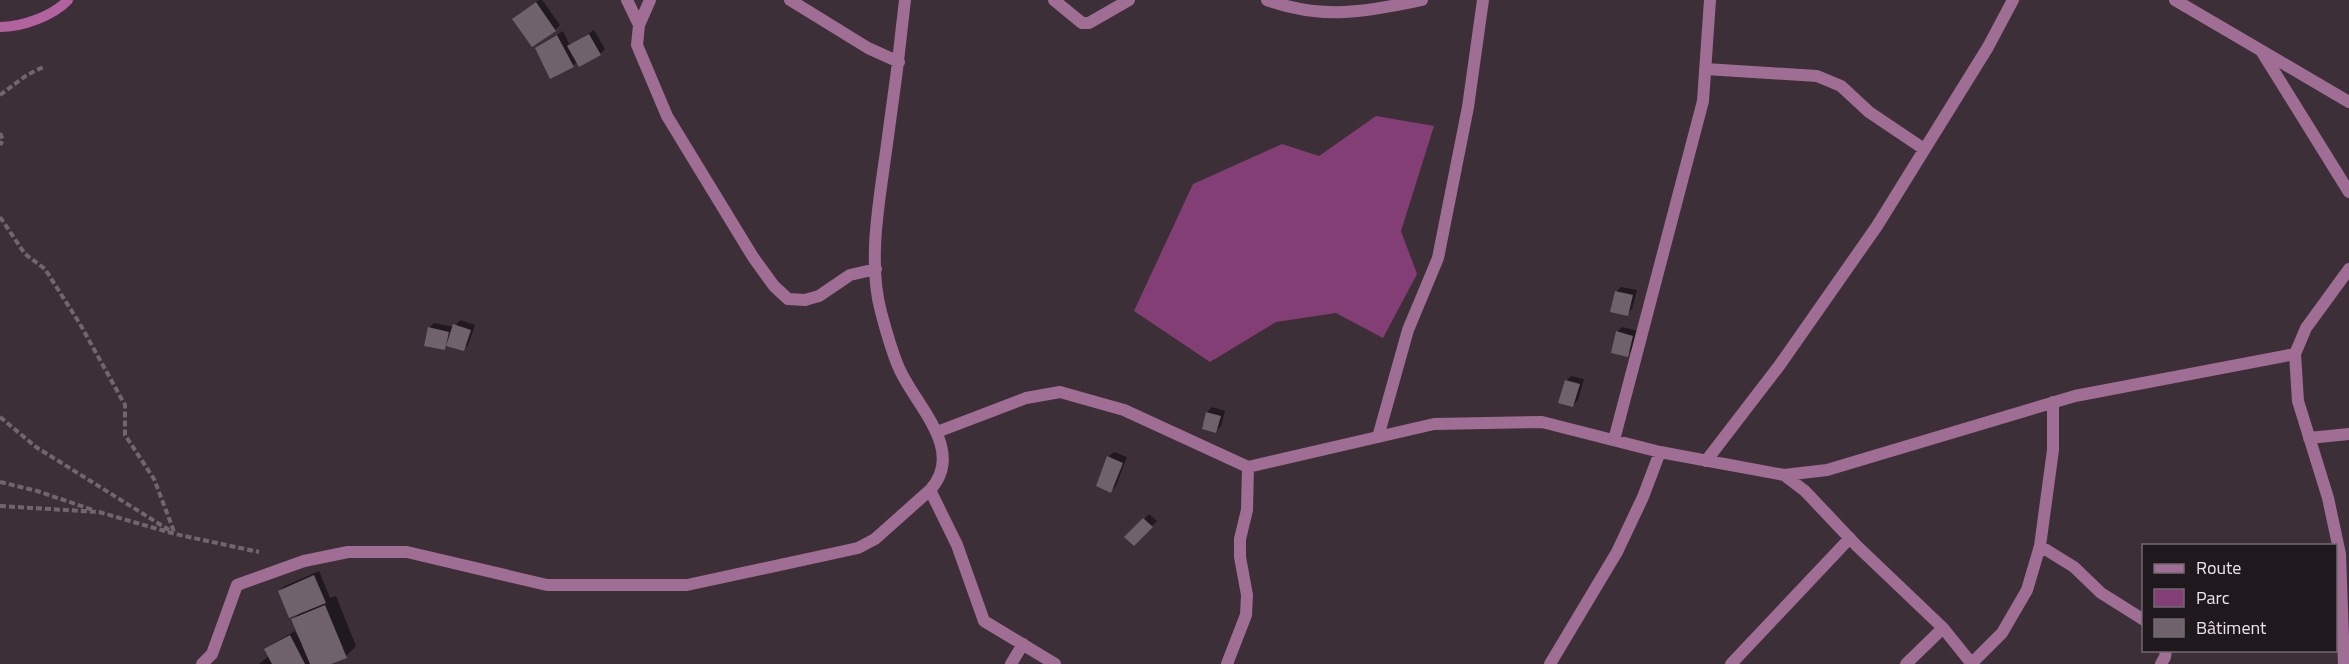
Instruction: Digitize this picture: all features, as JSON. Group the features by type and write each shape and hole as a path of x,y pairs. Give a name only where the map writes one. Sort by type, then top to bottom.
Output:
{"street":[{"path":"627,0 639,25"},
{"path":"650,0 639,25 638,45 667,116 753,257 774,286 788,299 805,300 819,296 850,274 876,269"},
{"path":"790,0 868,48 898,62"},
{"path":"202,664 212,654 237,585 304,561 348,552 407,552 547,585 687,585 858,548 875,539 930,490 935,485 943,465 937,432 899,369 881,311 876,269 877,215 905,0"},
{"path":"1054,0 1082,23 1089,23 1129,0"},
{"path":"1267,0 1322,13 1369,12 1422,0"},
{"path":"1378,437 1408,330 1438,258 1468,107 1483,0"},
{"path":"1614,440 1703,101 1710,0"},
{"path":"1706,461 1779,366 1877,226 1988,47 2013,0"},
{"path":"2175,0 2349,102"},
{"path":"2261,51 2349,192"},
{"path":"1707,69 1817,76 1841,86 1869,112 1924,149"},
{"path":"2344,664 2340,554 2328,498 2298,401 2295,354 2306,328 2349,269"},
{"path":"937,432 1026,398 1060,392 1124,410 1248,467 1434,424 1542,422 1660,452 1784,475 1827,470 2075,396 2295,354"},
{"path":"1784,475 1805,491 1850,538 1943,627 1971,664 2002,633 2027,590 2040,546 2054,450 2053,402"},
{"path":"2309,438 2349,434"},
{"path":"1550,664 1617,552 1660,452"},
{"path":"1227,664 1246,615 1247,595 1240,557 1240,539 1247,510 1248,467"},
{"path":"930,490 957,545 984,621 1055,664"},
{"path":"1731,664 1850,538"},
{"path":"2040,546 2074,567 2101,593 2142,619"},
{"path":"1906,664 1943,627"},
{"path":"1011,664 1023,644"}],"path":[{"path":"0,95 27,75 43,67"},
{"path":"0,133 3,140 0,145"},
{"path":"0,217 25,254 45,269 80,324 125,405 125,435 154,479 175,534"},
{"path":"0,417 36,447 175,534"},
{"path":"0,482 37,490 99,512 175,534 261,552"},
{"path":"0,506 99,512"}],"green space":[{"path":"1376,116 1434,126 1401,231 1417,274 1383,338 1336,313 1276,322 1210,362 1134,311 1193,184 1282,144 1319,156"}],"building":[{"path":"536,2 556,31 532,47 512,19"},
{"path":"589,34 601,55 579,67 567,46"},
{"path":"557,35 574,67 550,79 535,48"},
{"path":"1615,291 1633,295 1628,316 1610,312"},
{"path":"453,324 471,330 464,351 446,346"},
{"path":"428,327 449,332 445,350 424,346"},
{"path":"1616,331 1633,336 1628,357 1611,353"},
{"path":"1565,380 1580,384 1573,407 1558,403"},
{"path":"1206,412 1221,416 1216,433 1202,429"},
{"path":"1107,456 1123,463 1111,493 1096,486"},
{"path":"1143,518 1153,527 1134,546 1124,537"},
{"path":"314,575 326,603 289,618 278,591"},
{"path":"325,605 347,658 331,664 310,664 291,619"},
{"path":"290,635 305,664 272,664 264,649"}],"waterway":[{"path":"0,27 37,20 68,0"}]}
